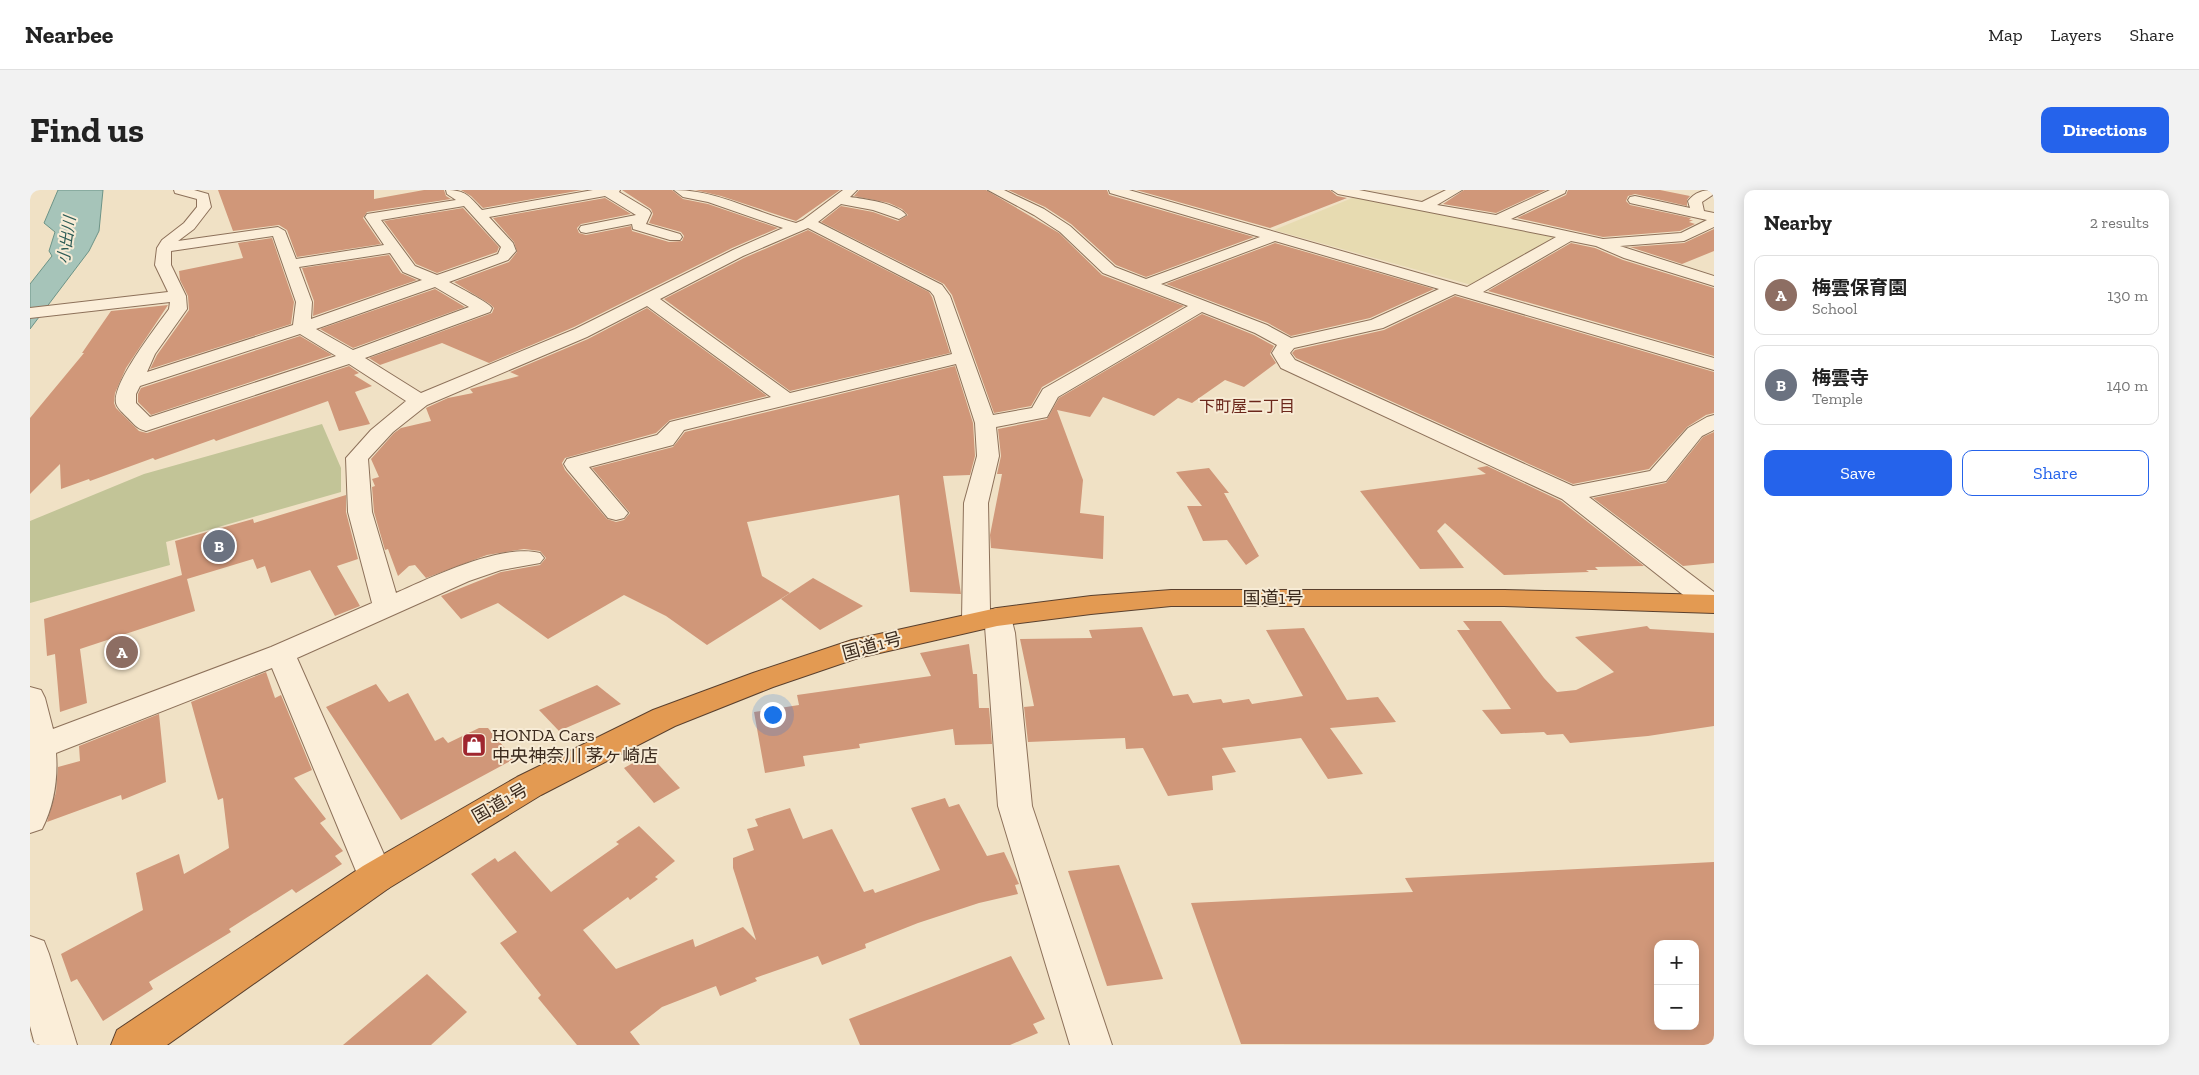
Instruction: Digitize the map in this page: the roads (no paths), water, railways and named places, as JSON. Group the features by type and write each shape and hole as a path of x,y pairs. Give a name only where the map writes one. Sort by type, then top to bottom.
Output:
{"highway":[{"name":"国道1号","path":"132,1045 376,877 529,786 664,718 763,680 852,650 986,619 1091,605 1171,598 1504,598 1713,604"}],"street":[{"path":"180,190 203,197 204,207 189,226 167,243 164,248 163,265 178,296 178,309 146,354 134,382 126,394 126,404 146,425 351,357 484,308 463,298 436,281 409,269 392,248 372,217 466,202"},
{"path":"134,382 302,328 503,257 508,251 508,246 466,202 451,190"},
{"path":"680,190 691,196 713,199 770,221 803,226 936,288 942,296 985,423 988,456 976,503 986,619 1001,633 1015,806 1091,1045"},
{"path":"387,607 360,512 357,458 376,435 393,419 420,401 581,333 738,253 803,226 851,190"},
{"path":"994,190 1039,212 1065,229 1109,270 1261,329 1288,344"},
{"path":"1115,190 1714,364"},
{"path":"1338,190 1498,220 1601,243 1629,255 1714,281"},
{"path":"1424,206 1456,190"},
{"path":"1498,220 1560,190"},
{"path":"1698,214 1695,201 1711,190"},
{"path":"478,215 611,191 644,213 640,218 638,226 675,237"},
{"path":"1623,208 1637,198 1714,218"},
{"path":"840,200 890,210 899,215"},
{"path":"573,220 591,233 640,218"},
{"path":"1684,236 1714,222"},
{"path":"164,248 278,231 304,302 302,328"},
{"path":"1569,236 1463,290 1377,324 1288,344 1280,353 1288,364 1570,494 1713,604"},
{"path":"1601,243 1684,236 1706,242"},
{"path":"1144,285 1272,237"},
{"path":"291,264 392,248"},
{"path":"30,313 178,296"},
{"path":"650,299 786,399"},
{"path":"985,423 1040,412 1050,393 1201,306"},
{"path":"302,328 420,401"},
{"path":"616,514 575,464 665,440 677,426 963,357"},
{"path":"1570,494 1658,476 1695,432 1714,421"},
{"path":"40,746 281,654 460,575 497,563 531,558"},
{"path":"281,654 376,877"},
{"path":"30,698 40,746 41,775 30,819"},
{"path":"30,954 56,1045"}],"water":[{"name":"小出川","path":"58,190 103,190 99,231 89,251 30,329 30,284 52,256 49,251 55,232 44,223"}],"place":[{"name":"梅雲寺","path":"219,546"},
{"name":"梅雲保育園","path":"122,652"},
{"name":"HONDA Cars 中央神奈川 茅ヶ崎店","path":"474,745"}],"district":[{"name":"下町屋二丁目","path":"1247,406"}]}
